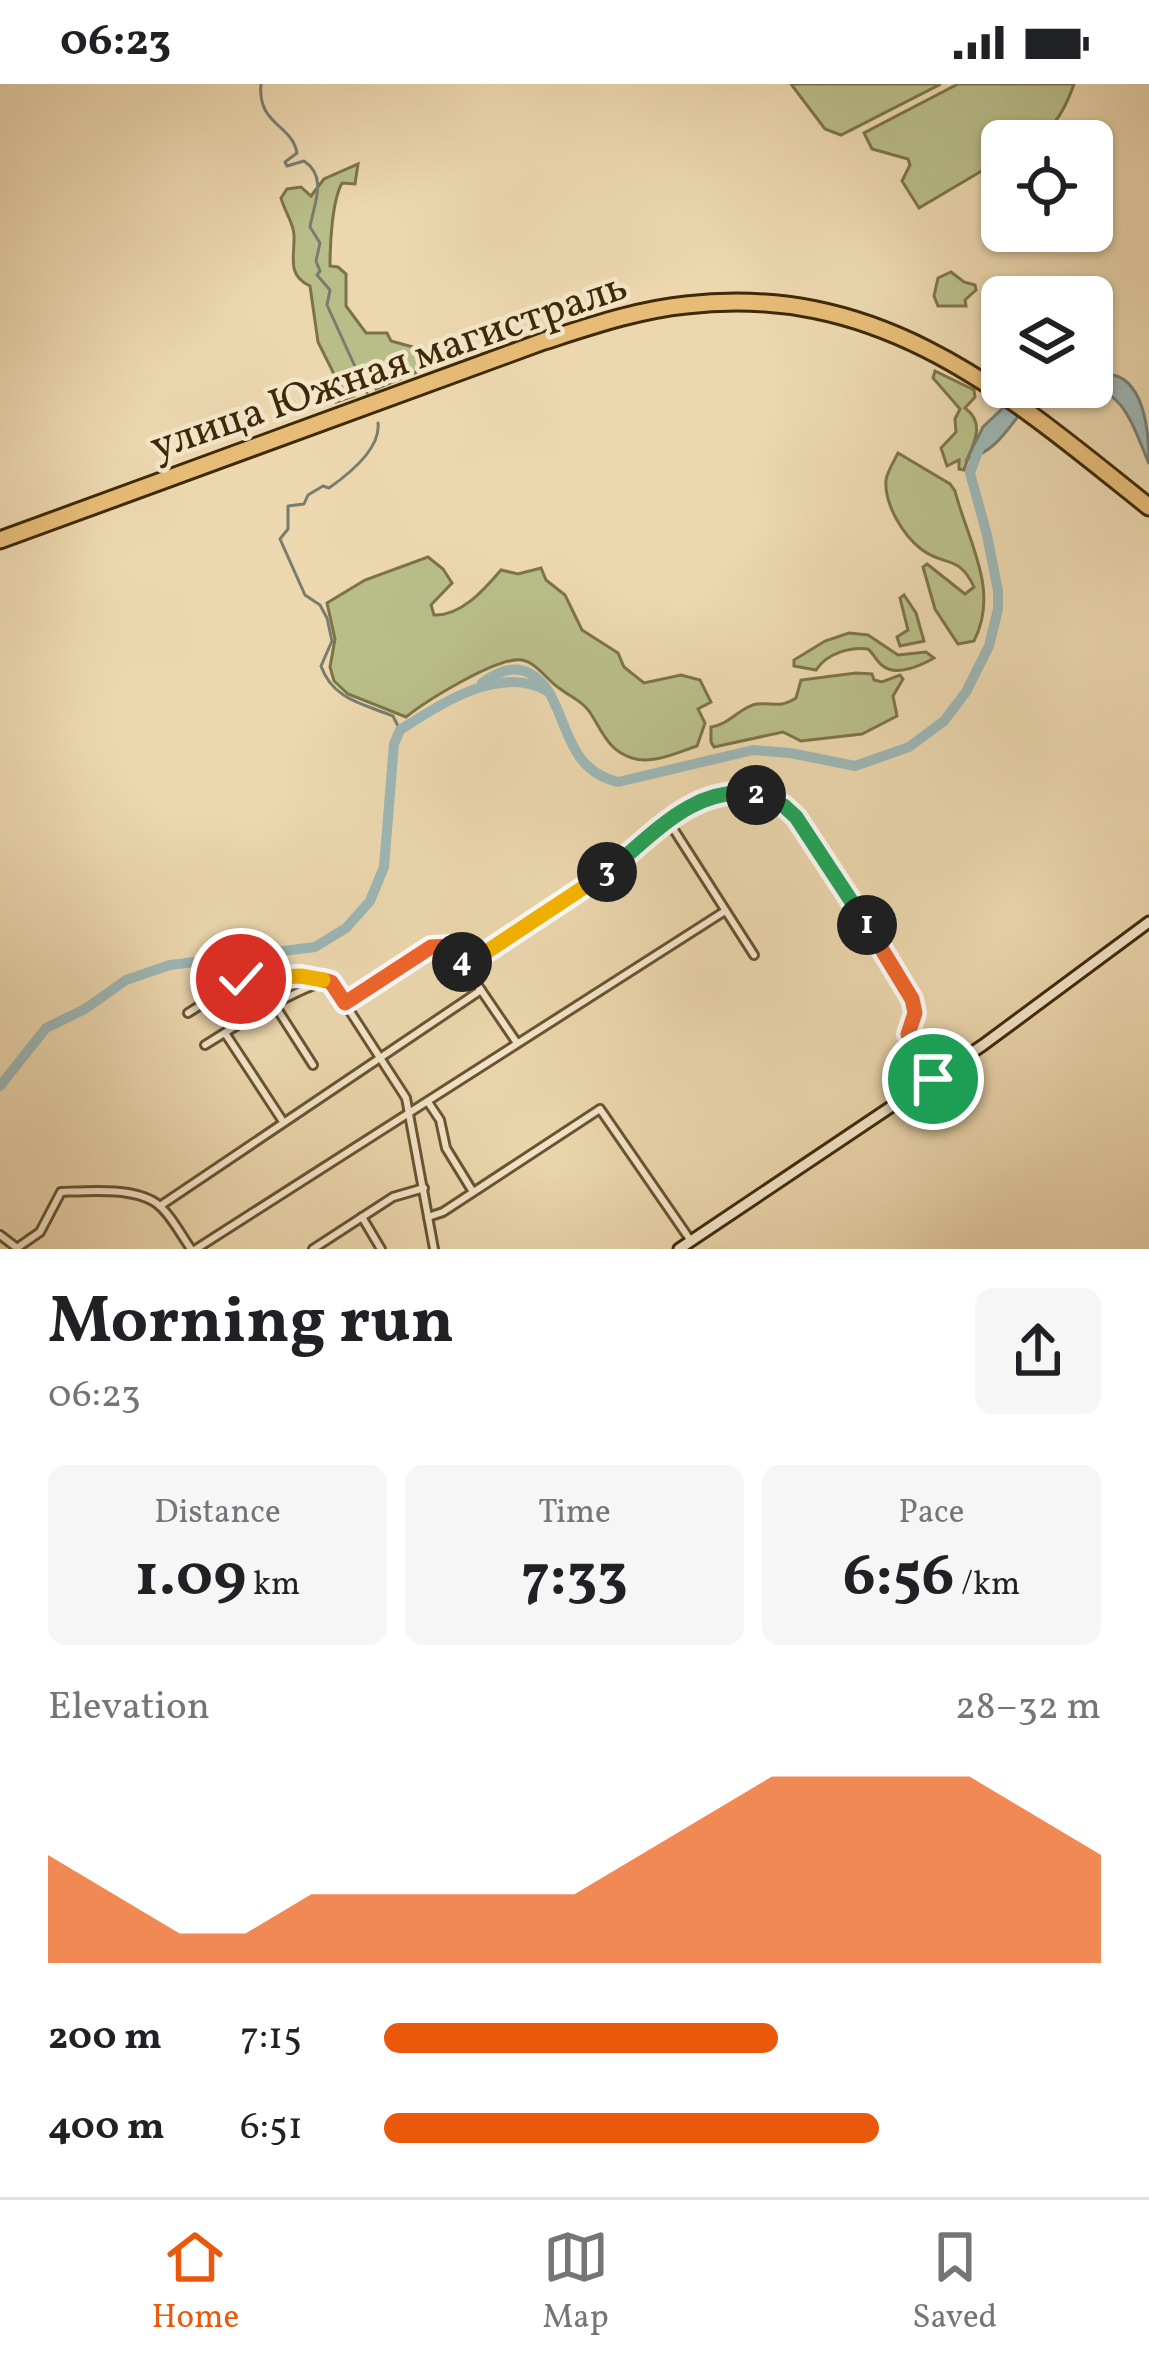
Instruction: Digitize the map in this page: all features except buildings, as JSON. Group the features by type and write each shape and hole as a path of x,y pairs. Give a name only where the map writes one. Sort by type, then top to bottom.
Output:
{"highway":[{"name":"улица Южная магистраль","path":"0,540 544,340 633,314 688,304 779,304 850,319 928,349 1006,395 1149,508"}],"street":[{"path":"465,966 596,880 704,798 737,793 768,798 790,810 908,990 915,1013 908,1034 933,1079"},
{"path":"669,822 754,956"},
{"path":"0,1235 17,1248 36,1236 61,1192 139,1196 160,1206 194,1249 725,911"},
{"path":"679,1249 933,1079 1149,922"},
{"path":"345,1003 431,947 451,946 517,1043"},
{"path":"188,1013 245,977 326,980 404,1093 434,1249"},
{"path":"205,1045 326,980"},
{"path":"160,1206 481,990"},
{"path":"274,1004 313,1065"},
{"path":"225,1033 283,1121"},
{"path":"428,1102 441,1124 446,1148 473,1192"},
{"path":"428,1217 600,1108 691,1241"},
{"path":"318,1248 393,1197 424,1188"},
{"path":"362,1217 382,1249"}],"green space":[{"path":"791,84 941,84 841,135 825,129"},
{"path":"958,84 1074,84 1057,120 981,120 981,171 919,208 902,181 908,159 872,149 864,133"},
{"path":"358,164 355,184 342,183 331,235 330,266 346,274 346,306 366,333 387,333 391,341 413,347 421,359 438,356 441,362 376,389 369,379 354,386 354,396 336,402 334,374 318,342 310,286 295,271 294,231 281,198 287,189 301,187 311,196 324,179"},
{"path":"951,272 975,285 966,306 938,306 934,296 938,278"},
{"path":"935,371 974,390 975,397 965,408 977,429 964,470 959,469 959,460 947,466 941,448 956,432 960,409 933,378"},
{"path":"898,453 955,491 983,585 981,622 974,641 958,644 935,609 923,567 927,564 965,594 974,587 968,577 957,565 921,549 891,509 886,480"},
{"path":"428,557 452,583 431,605 434,615 463,606 501,570 518,574 541,568 546,580 565,595 582,630 618,653 624,667 644,683 681,675 700,680 711,702 698,709 705,723 697,746 665,757 632,758 611,745 582,704 522,660 480,672 406,717 348,694 334,681 330,667 335,639 327,603 365,580"},
{"path":"904,595 916,613 924,641 900,646 897,637 908,630 900,598"},
{"path":"849,633 868,635 898,655 926,652 934,658 895,670 881,664 868,649 861,649 833,655 816,670 794,666 794,660 825,641"},
{"path":"872,674 882,682 900,675 903,679 893,696 897,716 862,734 801,741 783,732 714,747 711,742 711,727 751,705 796,698 801,680"}],"water":[{"path":"1113,375 1137,396 1145,418 1149,464 1130,421 1113,398"},
{"path":"1003,408 1025,408 997,442 967,459 983,427"}],"waterway":[{"path":"261,84 264,108 294,143 297,153 285,162 287,166 304,161 316,175 318,191 310,227 320,243 317,275 330,290 327,305 367,393"},
{"path":"378,423 374,442 354,468 329,488 323,486 308,495 304,504 288,506 288,529 280,539 305,595 320,605 327,618 332,641 321,666 326,677 341,694 393,716 400,730"},
{"path":"0,1086 46,1028 85,1009 126,980 170,965 315,947 346,928 370,901 384,867 394,744 400,730 472,690 511,682 549,692 581,758 602,776 618,782 753,750 855,766 909,747 944,721 966,692 989,646 998,609 987,535 970,473 979,449"},
{"path":"482,683 500,672 517,670 532,675 547,689"}],"route":[{"path":"241,979 301,976 328,980 345,1003 431,947 451,946 465,966 596,880 687,807 711,796 748,793 790,810 902,979 915,1013 909,1038 933,1079"}]}
